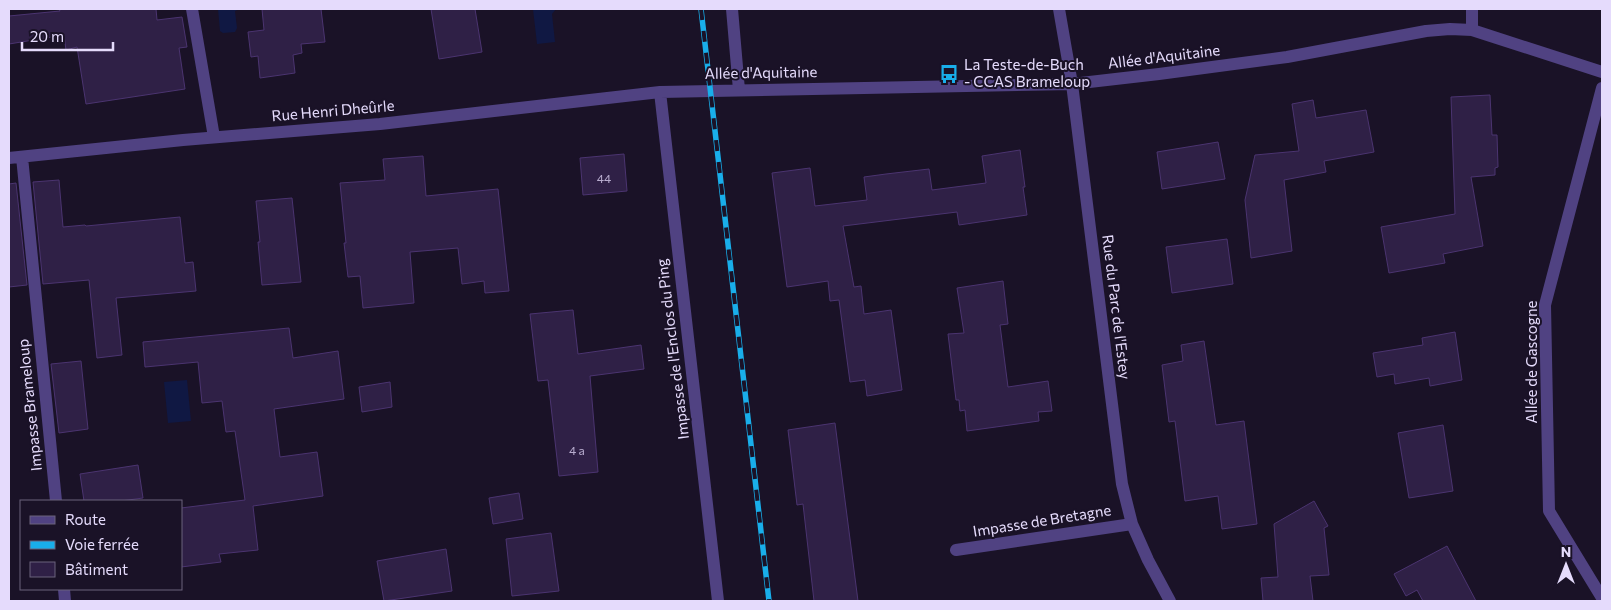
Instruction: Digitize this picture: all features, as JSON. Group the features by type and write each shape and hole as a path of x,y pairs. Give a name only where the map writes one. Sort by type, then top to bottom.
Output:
{"street":[{"path":"192,9 214,137"},
{"path":"732,9 739,90"},
{"name":"Rue du Parc de l'Estey","path":"1059,9 1072,84 1122,484 1132,524 1148,560 1170,601"},
{"path":"1472,9 1472,30"},
{"name":"Allée d'Aquitaine","path":"660,92 1072,84 1287,57 1426,31 1450,29 1472,30 1602,72"},
{"name":"Allée de Gascogne","path":"1602,88 1545,305 1549,511 1602,598"},
{"name":"Rue Henri Dheûrle","path":"9,158 214,137 380,124 660,92"},
{"name":"Impasse de l'Enclos du Ping","path":"660,92 718,601"},
{"name":"Impasse Brameloup","path":"22,157 56,500"},
{"name":"Impasse de Bretagne","path":"956,550 1132,524"}],"shaded area":[{"path":"218,9 240,9 235,11 237,28 235,32 223,33 220,31"},
{"path":"533,9 556,9 552,14 555,42 537,44"},
{"path":"187,380 191,421 168,423 164,382"}],"building":[{"path":"59,9 156,9 157,20 182,17 187,47 179,48 185,89 86,104 77,47 66,50 64,35 9,44 9,16 60,11"},
{"path":"262,9 321,9 325,42 301,44 302,53 293,55 295,73 260,78 258,56 251,57 248,32 264,30"},
{"path":"431,9 475,9 482,52 439,59"},
{"path":"1490,95 1492,135 1497,135 1498,167 1495,168 1495,175 1471,177 1483,246 1443,254 1445,263 1389,273 1381,227 1455,214 1451,97"},
{"path":"1313,100 1316,118 1366,110 1374,152 1324,161 1326,172 1284,180 1292,251 1251,258 1245,200 1255,155 1299,151 1292,104"},
{"path":"1218,142 1225,179 1162,189 1157,152"},
{"path":"1020,150 1027,215 959,225 957,212 843,226 854,287 861,286 864,314 891,310 902,390 867,396 865,380 850,382 839,300 830,301 828,281 787,287 772,173 810,168 815,206 867,200 864,177 886,174 929,169 932,190 986,183 982,156"},
{"path":"624,154 627,191 583,195 580,158"},
{"path":"423,156 426,196 498,189 509,291 485,293 484,281 462,284 458,248 410,252 414,303 363,308 360,276 348,277 340,183 385,180 383,159"},
{"path":"59,180 63,227 180,217 185,263 193,262 196,291 116,298 122,355 97,358 89,280 43,284 33,182"},
{"path":"16,183 27,285 9,287 9,184"},
{"path":"292,198 301,282 262,285 256,201"},
{"path":"1227,239 1233,284 1172,293 1166,247"},
{"path":"1003,281 1008,324 1000,325 1008,387 1048,381 1052,411 1038,412 1039,421 967,431 965,410 960,411 959,400 956,400 948,334 964,333 957,288"},
{"path":"573,310 578,354 641,345 644,369 590,376 598,472 559,476 548,380 538,381 530,314"},
{"path":"289,328 293,358 338,351 344,399 274,409 280,457 317,452 323,496 253,506 258,550 219,554 221,562 182,567 182,508 245,500 235,431 226,432 222,401 202,403 198,362 145,367 143,342"},
{"path":"1455,332 1462,380 1430,386 1429,378 1395,384 1394,374 1377,377 1373,353 1423,345 1422,338"},
{"path":"1204,341 1216,425 1244,421 1257,524 1222,529 1218,496 1185,501 1175,421 1169,422 1162,365 1183,361 1181,345"},
{"path":"81,361 88,429 59,433 51,364"},
{"path":"390,382 392,407 362,412 359,387"},
{"path":"835,423 858,601 814,601 803,504 797,505 788,430"},
{"path":"1443,425 1453,491 1409,498 1398,433"},
{"path":"138,465 143,498 128,500 84,500 80,474"},
{"path":"519,493 523,519 493,524 489,498"},
{"path":"1314,501 1328,526 1324,528 1329,575 1310,576 1313,601 1263,601 1261,578 1278,577 1274,524"},
{"path":"551,533 559,591 512,596 506,539"},
{"path":"1447,546 1476,601 1423,601 1417,590 1406,596 1394,574"},
{"path":"446,549 452,591 384,601 377,561"}],"railway":[{"path":"701,9 769,601"}],"place":[{"name":"La Teste-de-Buch - CCAS Brameloup","path":"949,74"}]}
